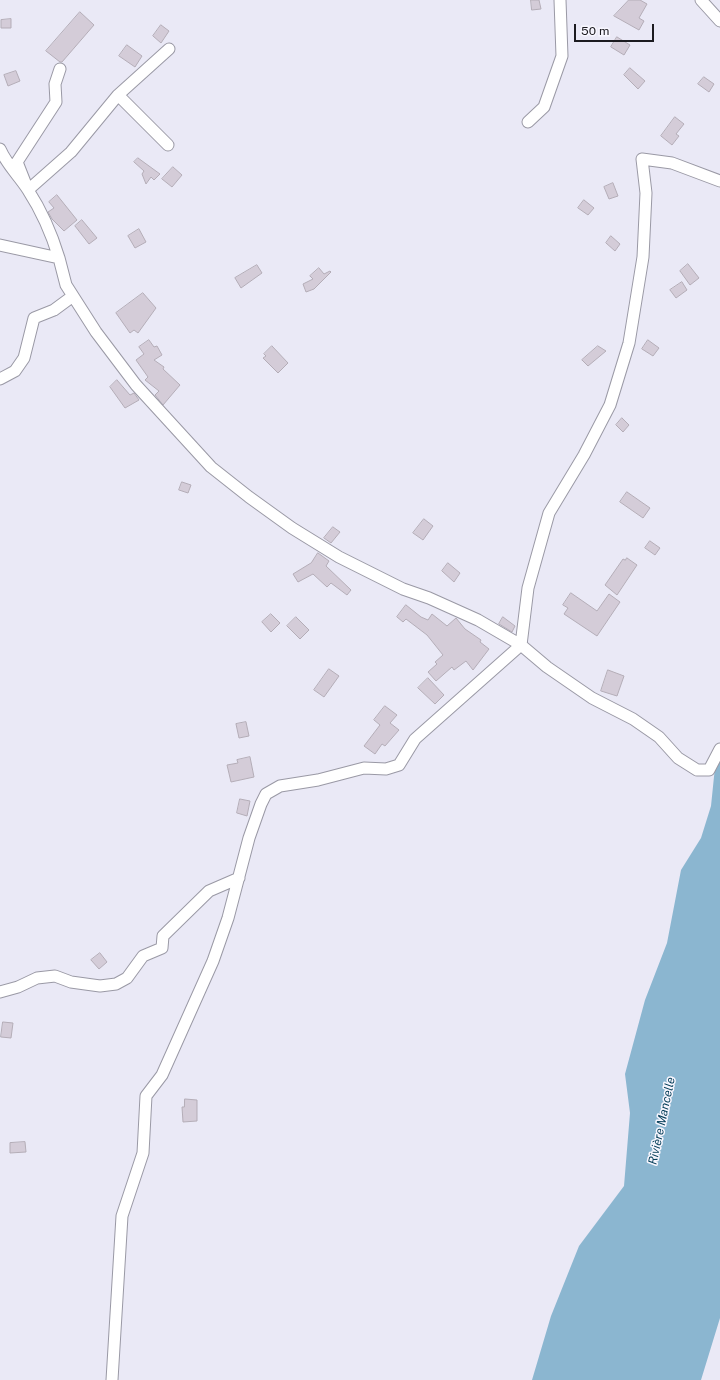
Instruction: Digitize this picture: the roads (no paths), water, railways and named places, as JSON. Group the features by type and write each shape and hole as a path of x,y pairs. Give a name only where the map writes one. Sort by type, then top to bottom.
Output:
{"street":[{"path":"528,122 544,107 562,56 560,0"},
{"path":"701,0 720,21"},
{"path":"28,190 71,152 118,95 169,48"},
{"path":"60,69 55,84 56,102 17,162 28,190 54,240 66,285 96,332 136,385 211,467 292,528 339,558 403,589 430,598 471,617 521,645 547,667 592,698 634,719 660,737 678,758 697,770 709,770 720,749"},
{"path":"118,95 168,145"},
{"path":"0,149 5,160 28,190"},
{"path":"112,1380 122,1216 143,1153 146,1096 162,1075 212,961 228,918 249,838 266,794 280,786 318,780 364,768 386,769 398,765 415,739 521,645 528,588 549,513 584,455 610,405 629,343 643,256 646,193 642,159 672,163 720,181"},
{"path":"0,245 59,258"},
{"path":"0,379 15,371 24,358 34,318 54,310 73,296"},
{"path":"0,992 37,978 55,976 71,982 100,986 116,984 127,978 143,956 162,948 163,936 209,891 239,878"}],"water":[{"name":"Rivière Mancelle","path":"720,760 720,1318 701,1380 532,1380 551,1316 579,1246 624,1186 630,1113 625,1074 645,1000 667,943 681,870 701,838 711,806 715,767"}]}
